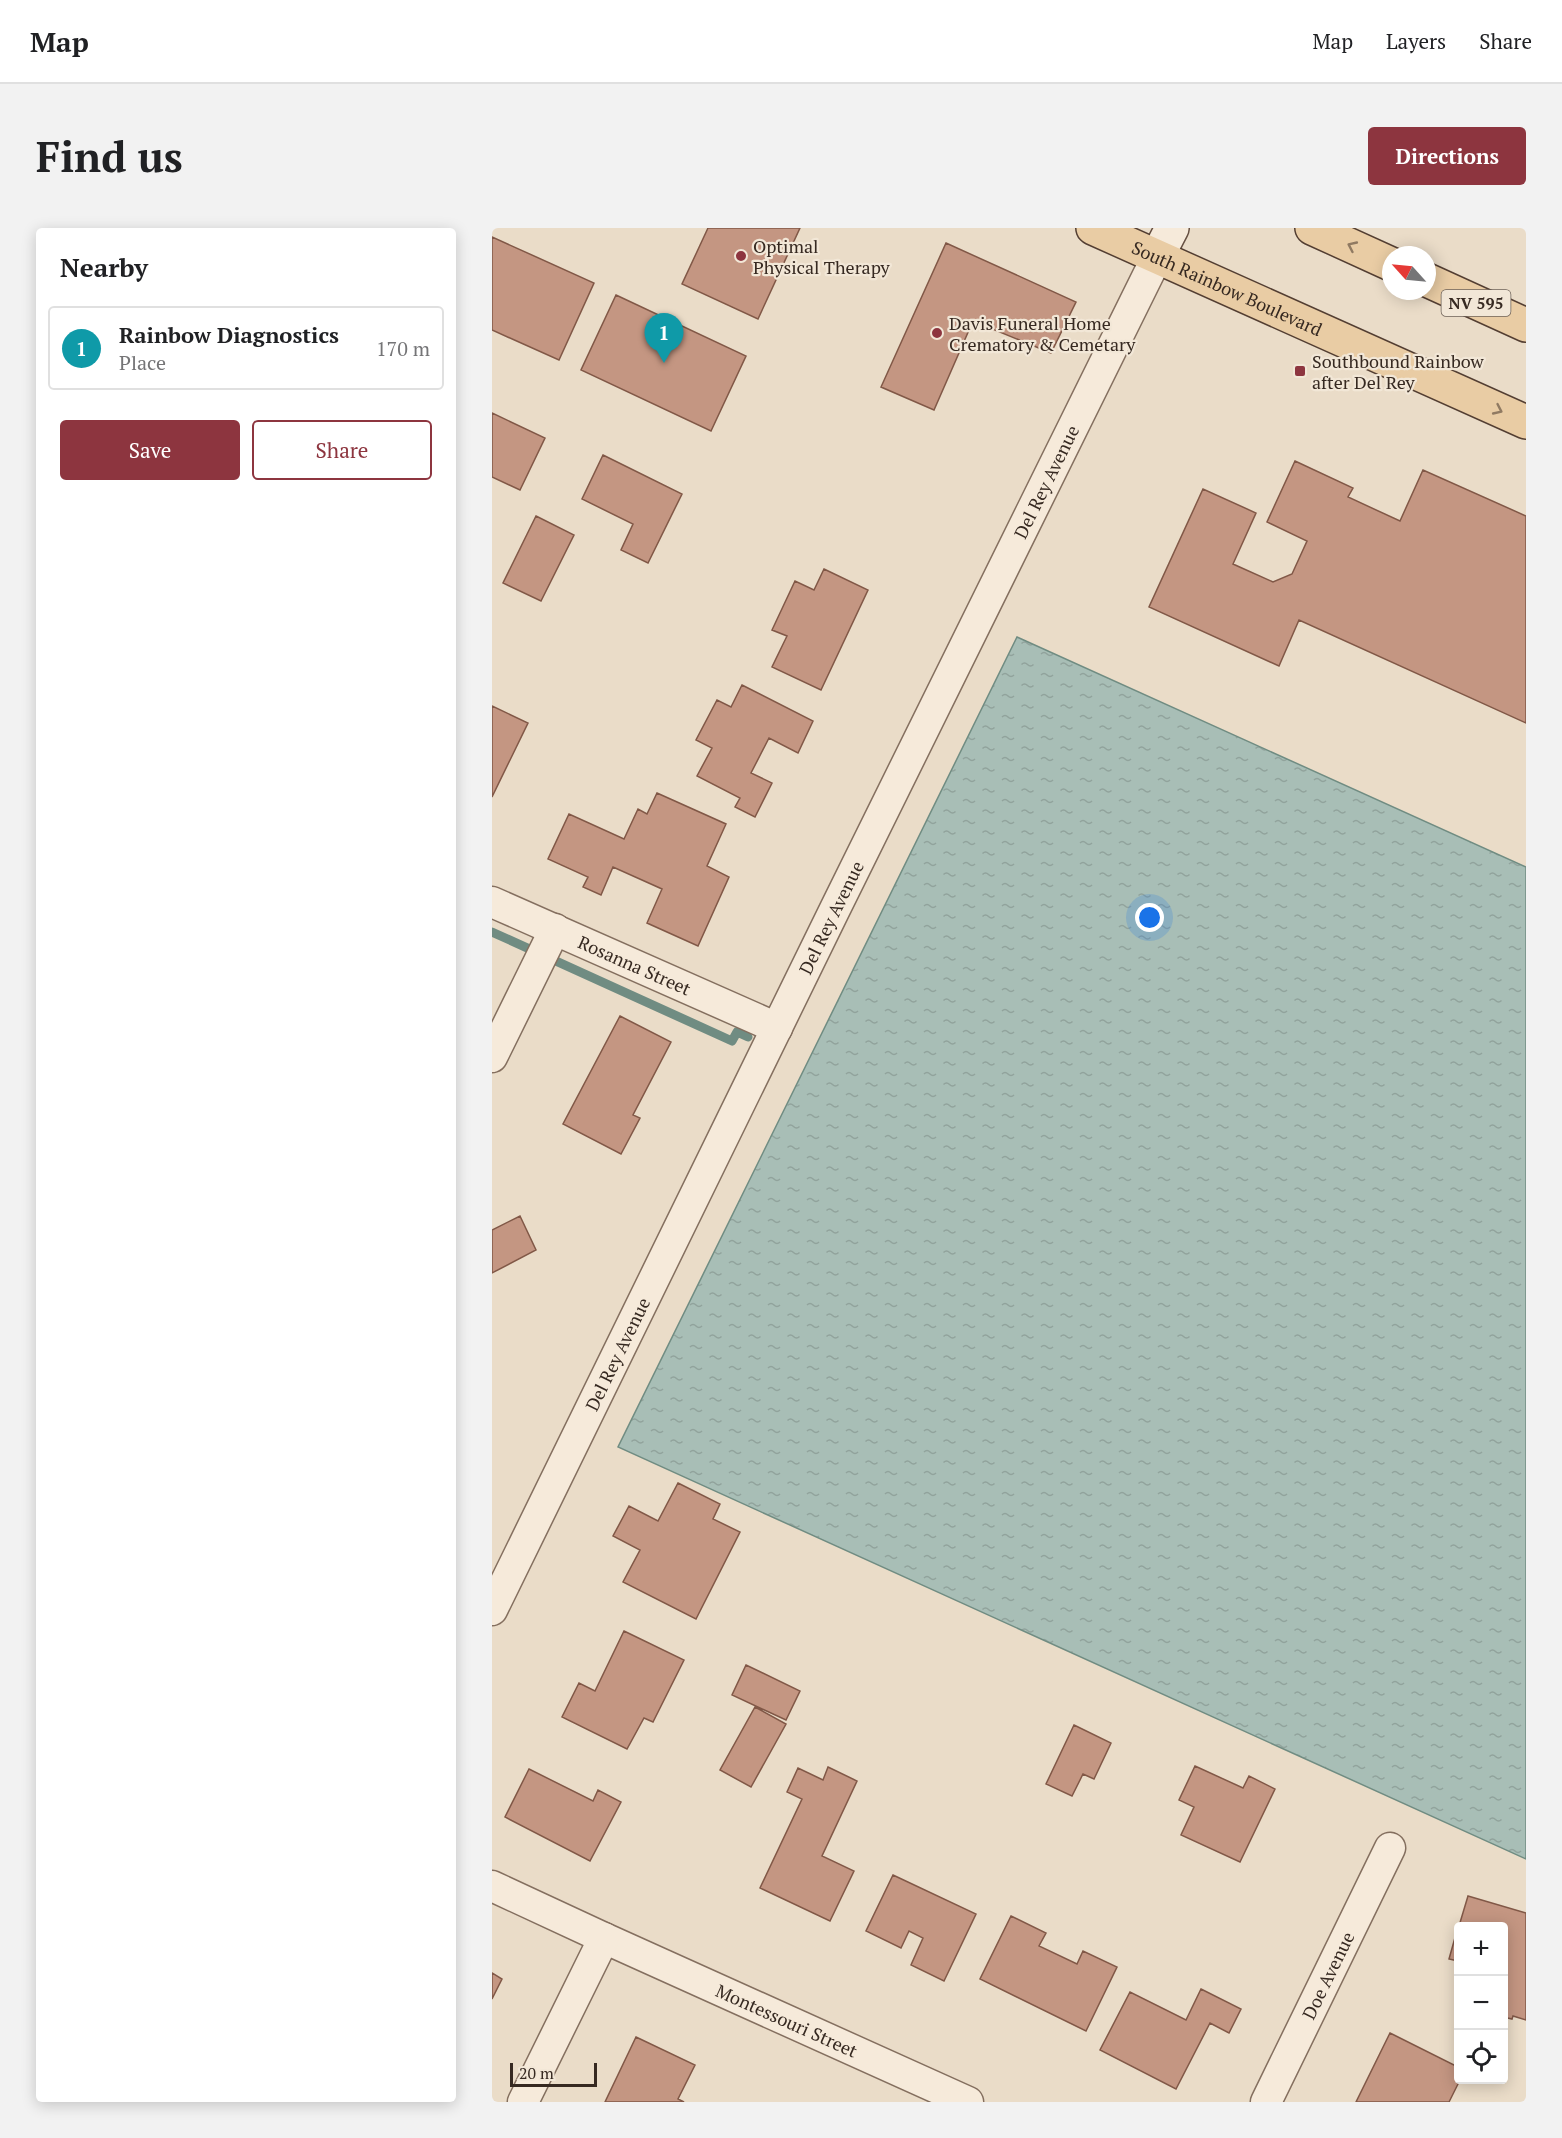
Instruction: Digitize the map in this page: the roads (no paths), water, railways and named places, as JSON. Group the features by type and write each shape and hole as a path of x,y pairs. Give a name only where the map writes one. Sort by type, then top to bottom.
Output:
{"main road":[{"name":"South Rainbow Boulevard","path":"1093,228 1526,422"},
{"path":"1312,228 1382,260"},
{"name":"NV 595","path":"1436,284 1526,325"}],"street":[{"name":"Del Rey Avenue","path":"492,1610 1172,228"},
{"name":"Rosanna Street","path":"492,902 777,1028"},
{"path":"492,1057 555,929"},
{"name":"Doe Avenue","path":"1266,2102 1390,1848"},
{"name":"Montessouri Street","path":"492,1886 969,2102"},
{"path":"523,2102 604,1938"}],"water":[{"path":"1017,637 1526,867 1526,1859 618,1447"}],"waterway":[{"path":"492,932 732,1041 737,1032 748,1037"}],"place":[{"name":"Optimal Physical Therapy","path":"741,256"},
{"name":"Davis Funeral Home Crematory & Cemetary","path":"937,333"},
{"name":"Rainbow Diagnostics","path":"664,363"},
{"name":"Southbound Rainbow after Del Rey","path":"1300,371"}]}
